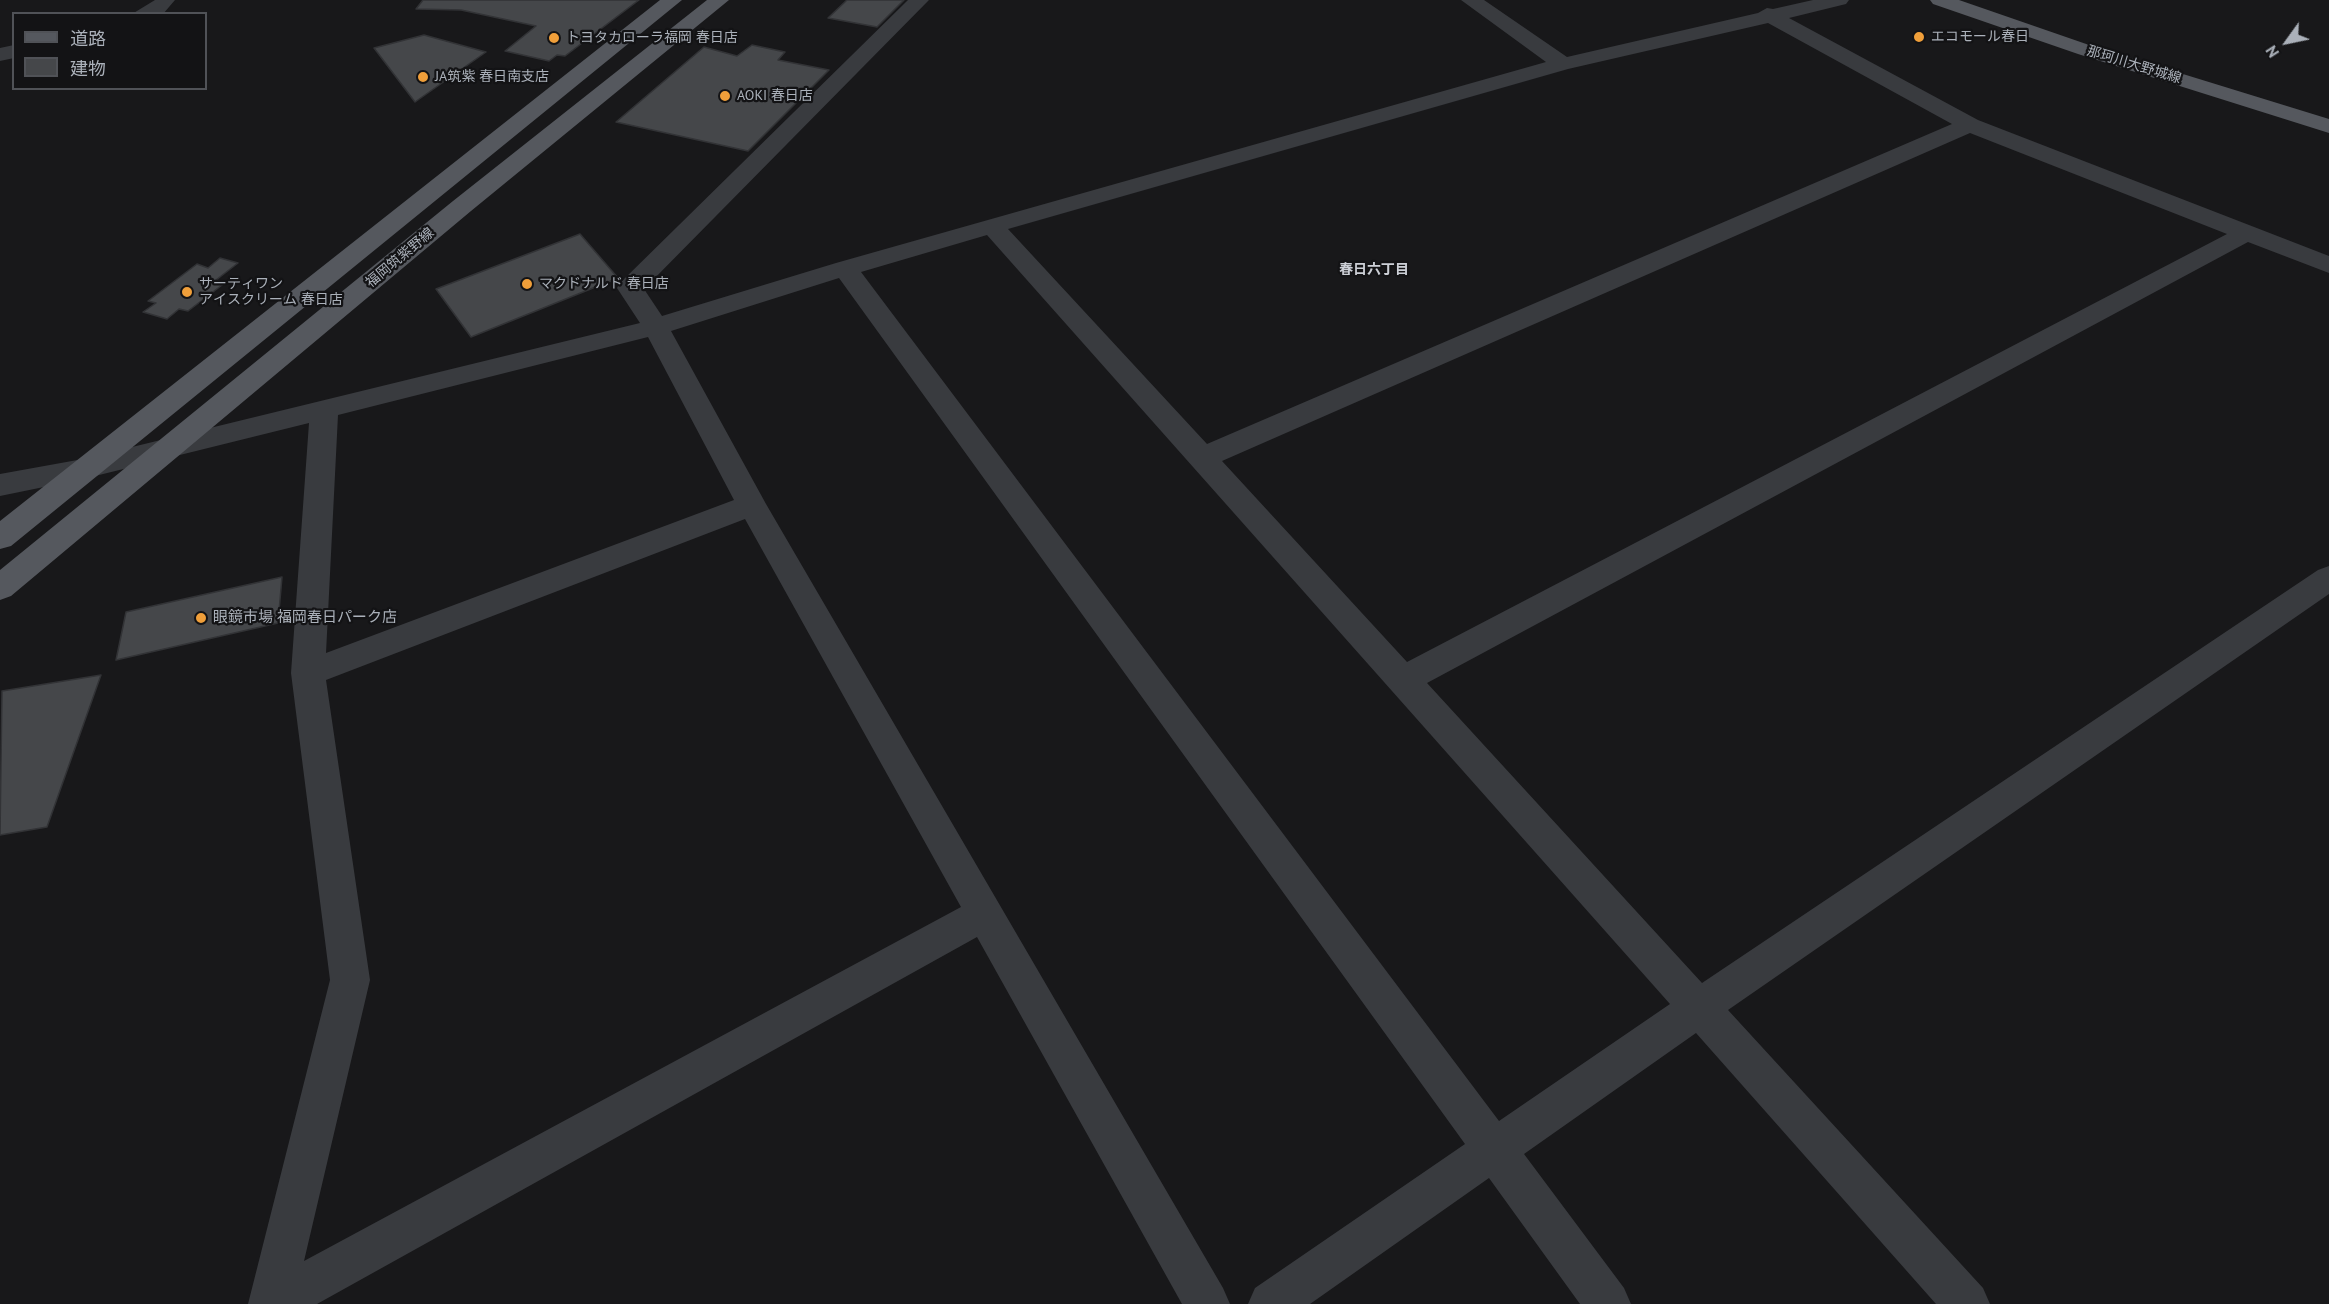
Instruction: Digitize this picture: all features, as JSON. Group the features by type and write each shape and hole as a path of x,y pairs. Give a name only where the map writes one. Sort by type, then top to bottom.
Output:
{"main road":[{"name":"福岡筑紫野線","path":"0,538 83,469 672,0"},
{"name":"福岡筑紫野線","path":"0,588 462,206 719,0"},
{"name":"那珂川大野城線","path":"1940,0 2085,50 2329,126"}],"street":[{"path":"148,12 160,8 165,0"},
{"path":"918,0 630,288 656,327 752,505 1207,1304"},
{"path":"1471,0 1563,64"},
{"path":"0,485 169,449 656,327 845,268 1563,64 1767,14 1839,0"},
{"path":"1767,14 1970,125 2329,265"},
{"path":"1202,458 1970,125"},
{"path":"992,226 1967,1304"},
{"path":"1403,680 2247,233"},
{"path":"845,268 1608,1304"},
{"path":"271,1304 350,980 308,674 324,410"},
{"path":"308,674 752,505"},
{"path":"1271,1304 1947,836 2329,578"},
{"path":"271,1304 985,914"}],"building":[{"name":"トヨタカローラ福岡 春日店","path":"423,0 639,0 565,56 557,55 549,61 505,51 536,26 461,10 416,9"},
{"path":"847,0 904,0 877,27 828,18"},
{"name":"JA筑紫 春日南支店","path":"424,35 486,52 415,102 374,48"},
{"name":"AOKI 春日店","path":"752,45 785,52 778,60 829,70 748,151 616,122 704,47 737,56"},
{"name":"マクドナルド 春日店","path":"580,234 618,278 471,337 436,289"},
{"name":"サーティワン アイスクリーム 春日店","path":"220,258 238,263 216,280 226,282 188,311 179,309 167,319 143,312 156,303 148,301 197,264 208,268"},
{"name":"眼鏡市場 福岡春日パーク店","path":"282,577 278,623 116,660 126,612"},
{"path":"101,675 47,827 0,835 2,691"}],"place":[{"name":"エコモール春日","path":"1919,37"},
{"name":"トヨタカローラ福岡 春日店","path":"554,38"},
{"name":"JA筑紫 春日南支店","path":"423,77"},
{"name":"AOKI 春日店","path":"725,96"},
{"name":"マクドナルド 春日店","path":"527,284"},
{"name":"サーティワン アイスクリーム 春日店","path":"187,292"},
{"name":"眼鏡市場 福岡春日パーク店","path":"201,618"}],"district":[{"name":"春日六丁目","path":"1374,270"}]}
